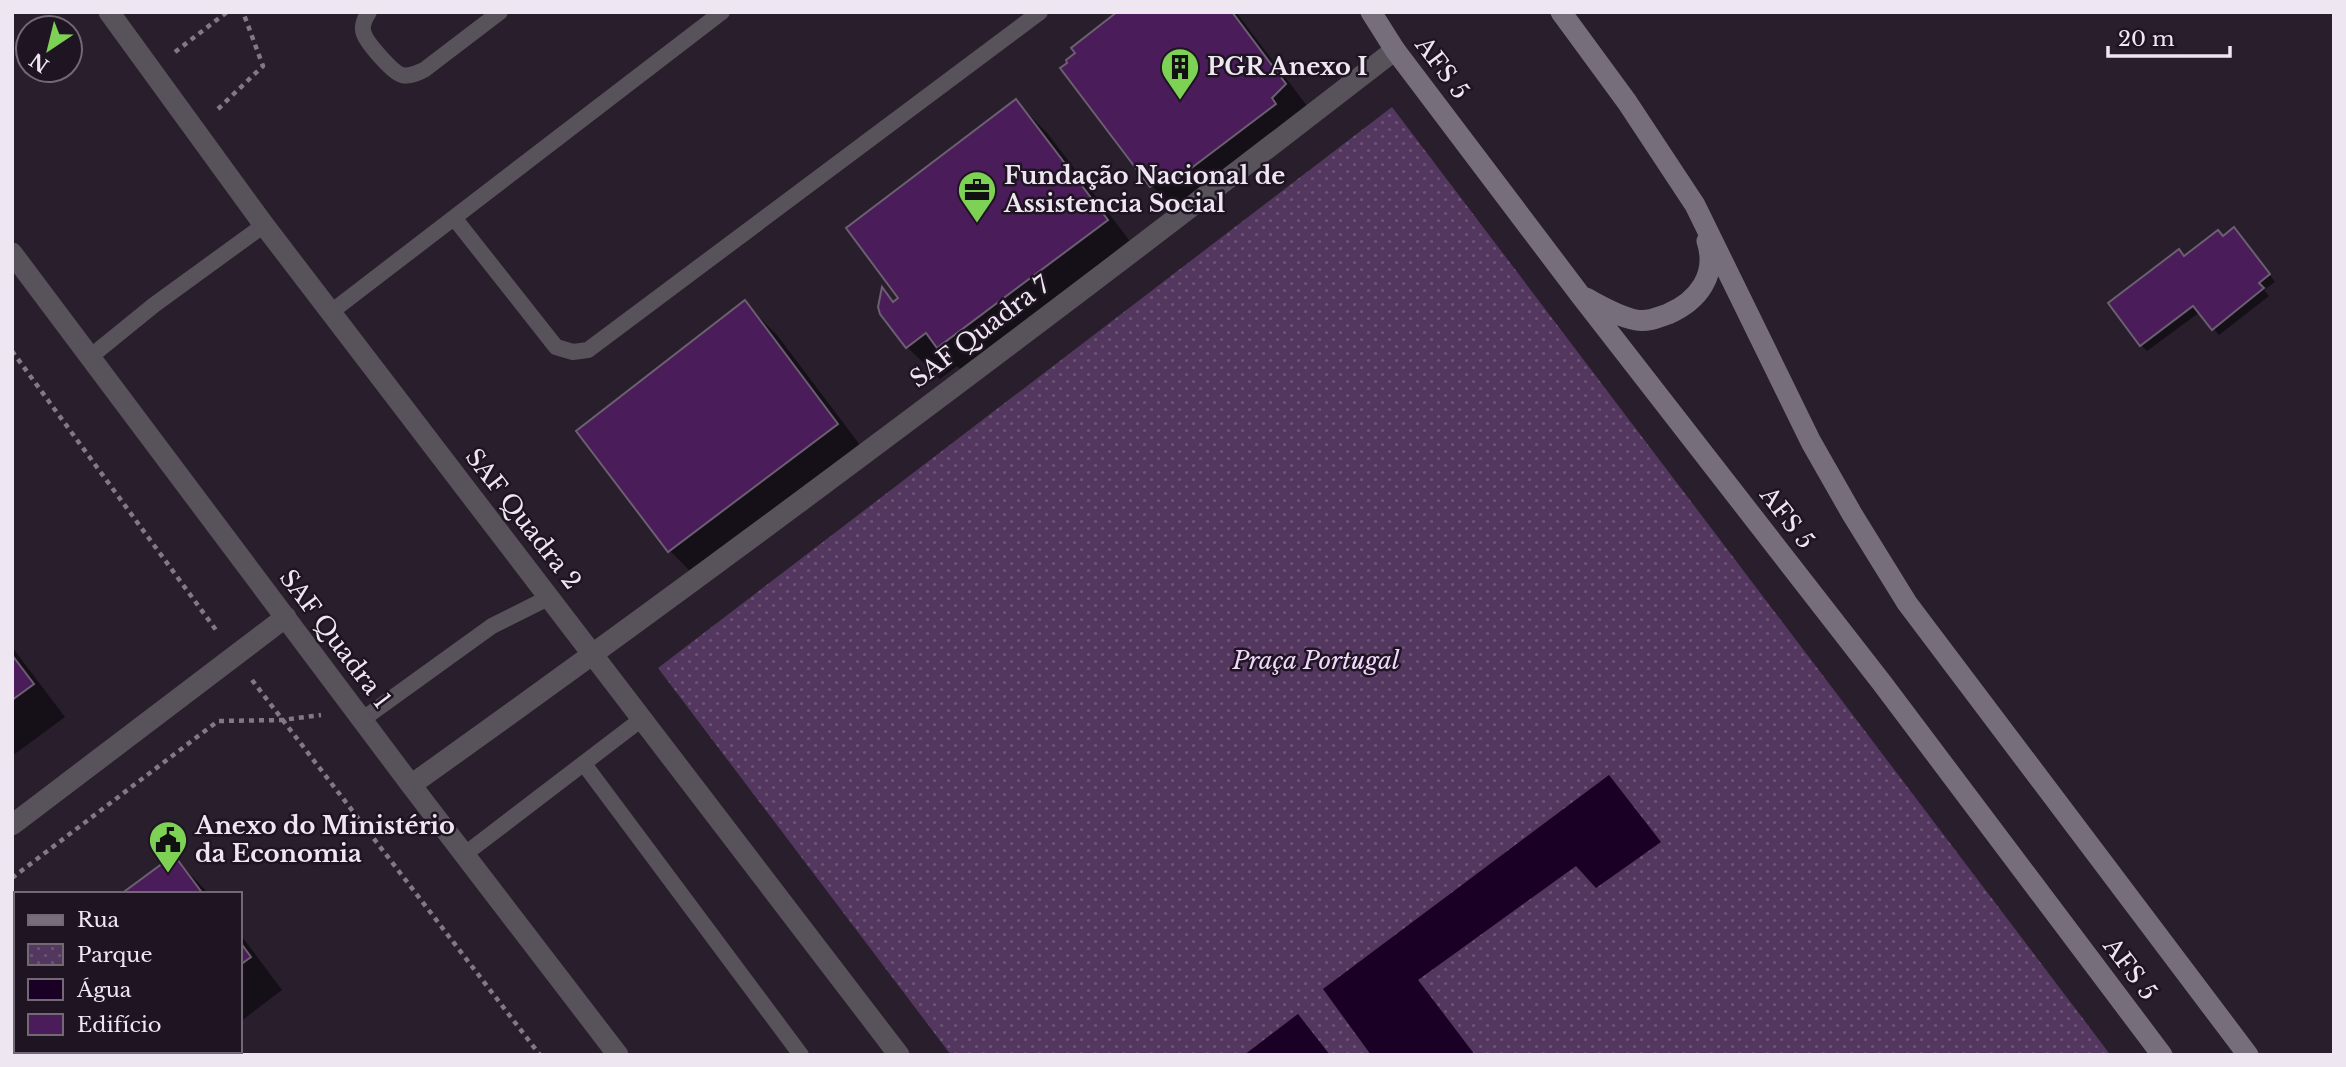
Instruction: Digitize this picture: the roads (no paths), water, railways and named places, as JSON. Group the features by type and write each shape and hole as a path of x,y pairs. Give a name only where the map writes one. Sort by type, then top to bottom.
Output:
{"main road":[{"name":"AFS 5","path":"1371,12 1395,50 1581,296 1890,694 2162,1055"},
{"name":"AFS 5","path":"1561,12 1627,102 1695,205 1811,442 1907,603 2248,1055"},
{"path":"1581,296 1635,320 1654,320 1686,306 1698,294 1706,280 1712,255 1695,205"}],"street":[{"name":"SAF Quadra 2","path":"108,12 264,225 899,1055"},
{"name":"SAF Quadra 7","path":"411,785 594,654 1225,182 1395,50"},
{"name":"SAF Quadra 1","path":"12,253 411,785 618,1055"},
{"path":"12,825 286,617"}],"lane":[{"path":"369,12 364,23 364,34 391,69 403,76 424,70 499,12"},
{"path":"331,312 722,12"},
{"path":"455,219 556,347 573,352 589,350 1040,12"},
{"path":"90,357 154,305 264,225"},
{"path":"360,715 492,626 550,597"},
{"path":"465,854 643,718"},
{"path":"584,764 800,1055"}],"water":[{"path":"1609,775 1661,842 1596,888 1576,866 1418,980 1475,1055 1371,1055 1323,989"},
{"path":"1298,1014 1330,1055 1244,1055"}],"place":[{"name":"PGR Anexo I","path":"1180,101"},
{"name":"Fundação Nacional de Assistencia Social","path":"977,224"},
{"name":"Anexo do Ministério da Economia","path":"168,874"}],"park label":[{"name":"Praça Portugal","path":"1316,661"}]}
